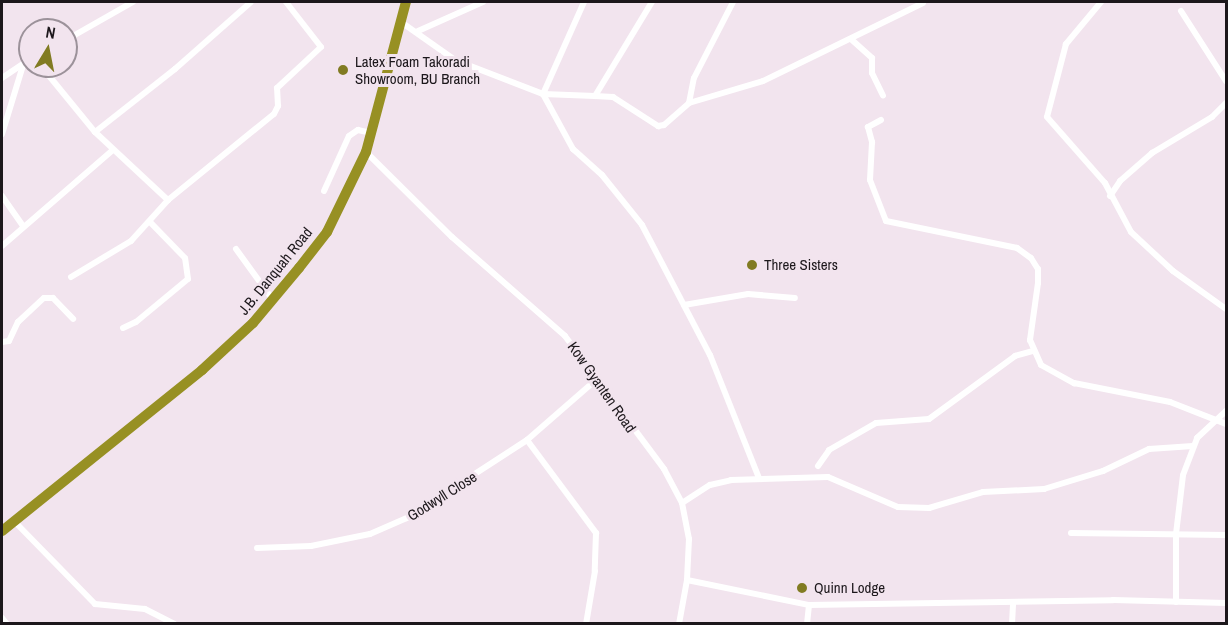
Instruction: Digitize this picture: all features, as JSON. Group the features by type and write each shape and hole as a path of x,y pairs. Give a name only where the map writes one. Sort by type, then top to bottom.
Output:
{"highway":[{"name":"J.B. Danquah Road","path":"2,531 202,370 274,301 327,232 366,152 406,2"}],"street":[{"path":"78,33 133,2"},
{"path":"95,132 175,69 250,2"},
{"path":"71,277 131,241 151,223 168,200 274,114 278,106 277,88 321,47 286,2"},
{"path":"418,31 483,2"},
{"path":"543,94 584,2"},
{"path":"595,96 652,2"},
{"path":"689,103 694,78 733,2"},
{"path":"1101,2 1066,44 1047,117 1086,157 1131,232 1173,271 1227,309"},
{"path":"401,22 418,31 455,60 543,94 613,97 658,126 689,103 763,81 852,40 923,3"},
{"path":"1181,11 1227,81"},
{"path":"852,40 872,58 872,73 883,96"},
{"path":"2,78 18,67"},
{"path":"2,134 21,78"},
{"path":"52,78 95,132 168,200"},
{"path":"543,94 573,149 602,175 642,225 710,355 759,478"},
{"path":"1110,196 1120,182 1152,153 1212,117 1227,103"},
{"path":"881,120 867,127 872,141 870,180 886,221 1017,248 1031,258 1038,276 1032,351 1041,365 1074,383 1170,402 1227,424"},
{"path":"324,191 349,136 358,130 372,133"},
{"path":"2,246 113,150"},
{"name":"Kow Gyanten Road","path":"366,152 452,237 565,336 598,378 620,413 664,469 682,503 688,539 687,580 679,624"},
{"path":"2,196 23,226"},
{"path":"123,328 136,322 188,279 185,258 151,223"},
{"path":"236,249 274,301"},
{"path":"684,305 748,294 795,298"},
{"path":"2,342 9,341 18,322 45,298 53,298 73,319"},
{"path":"818,466 829,450 876,423 929,419 1015,356 1032,351"},
{"name":"Godwyll Close","path":"256,548 311,546 370,534 424,508 527,440 598,378"},
{"path":"1176,602 1176,534 1183,475 1193,446 1227,411"},
{"path":"527,440 596,533 595,571 586,624"},
{"path":"682,503 710,485 759,478 828,477 898,507 929,508 983,492 1052,487 1103,471 1149,449 1193,446"},
{"path":"14,521 95,604 146,609 174,624"},
{"path":"1071,533 1227,536"},
{"path":"687,580 809,605 1013,602 1227,603"},
{"path":"1012,624 1013,602"},
{"path":"807,624 809,605"},
{"path":"2,618 7,624"}],"place":[{"name":"Latex Foam Takoradi Showroom, BU Branch","path":"343,70"},
{"name":"Three Sisters","path":"752,265"},
{"name":"Quinn Lodge","path":"802,588"}]}
